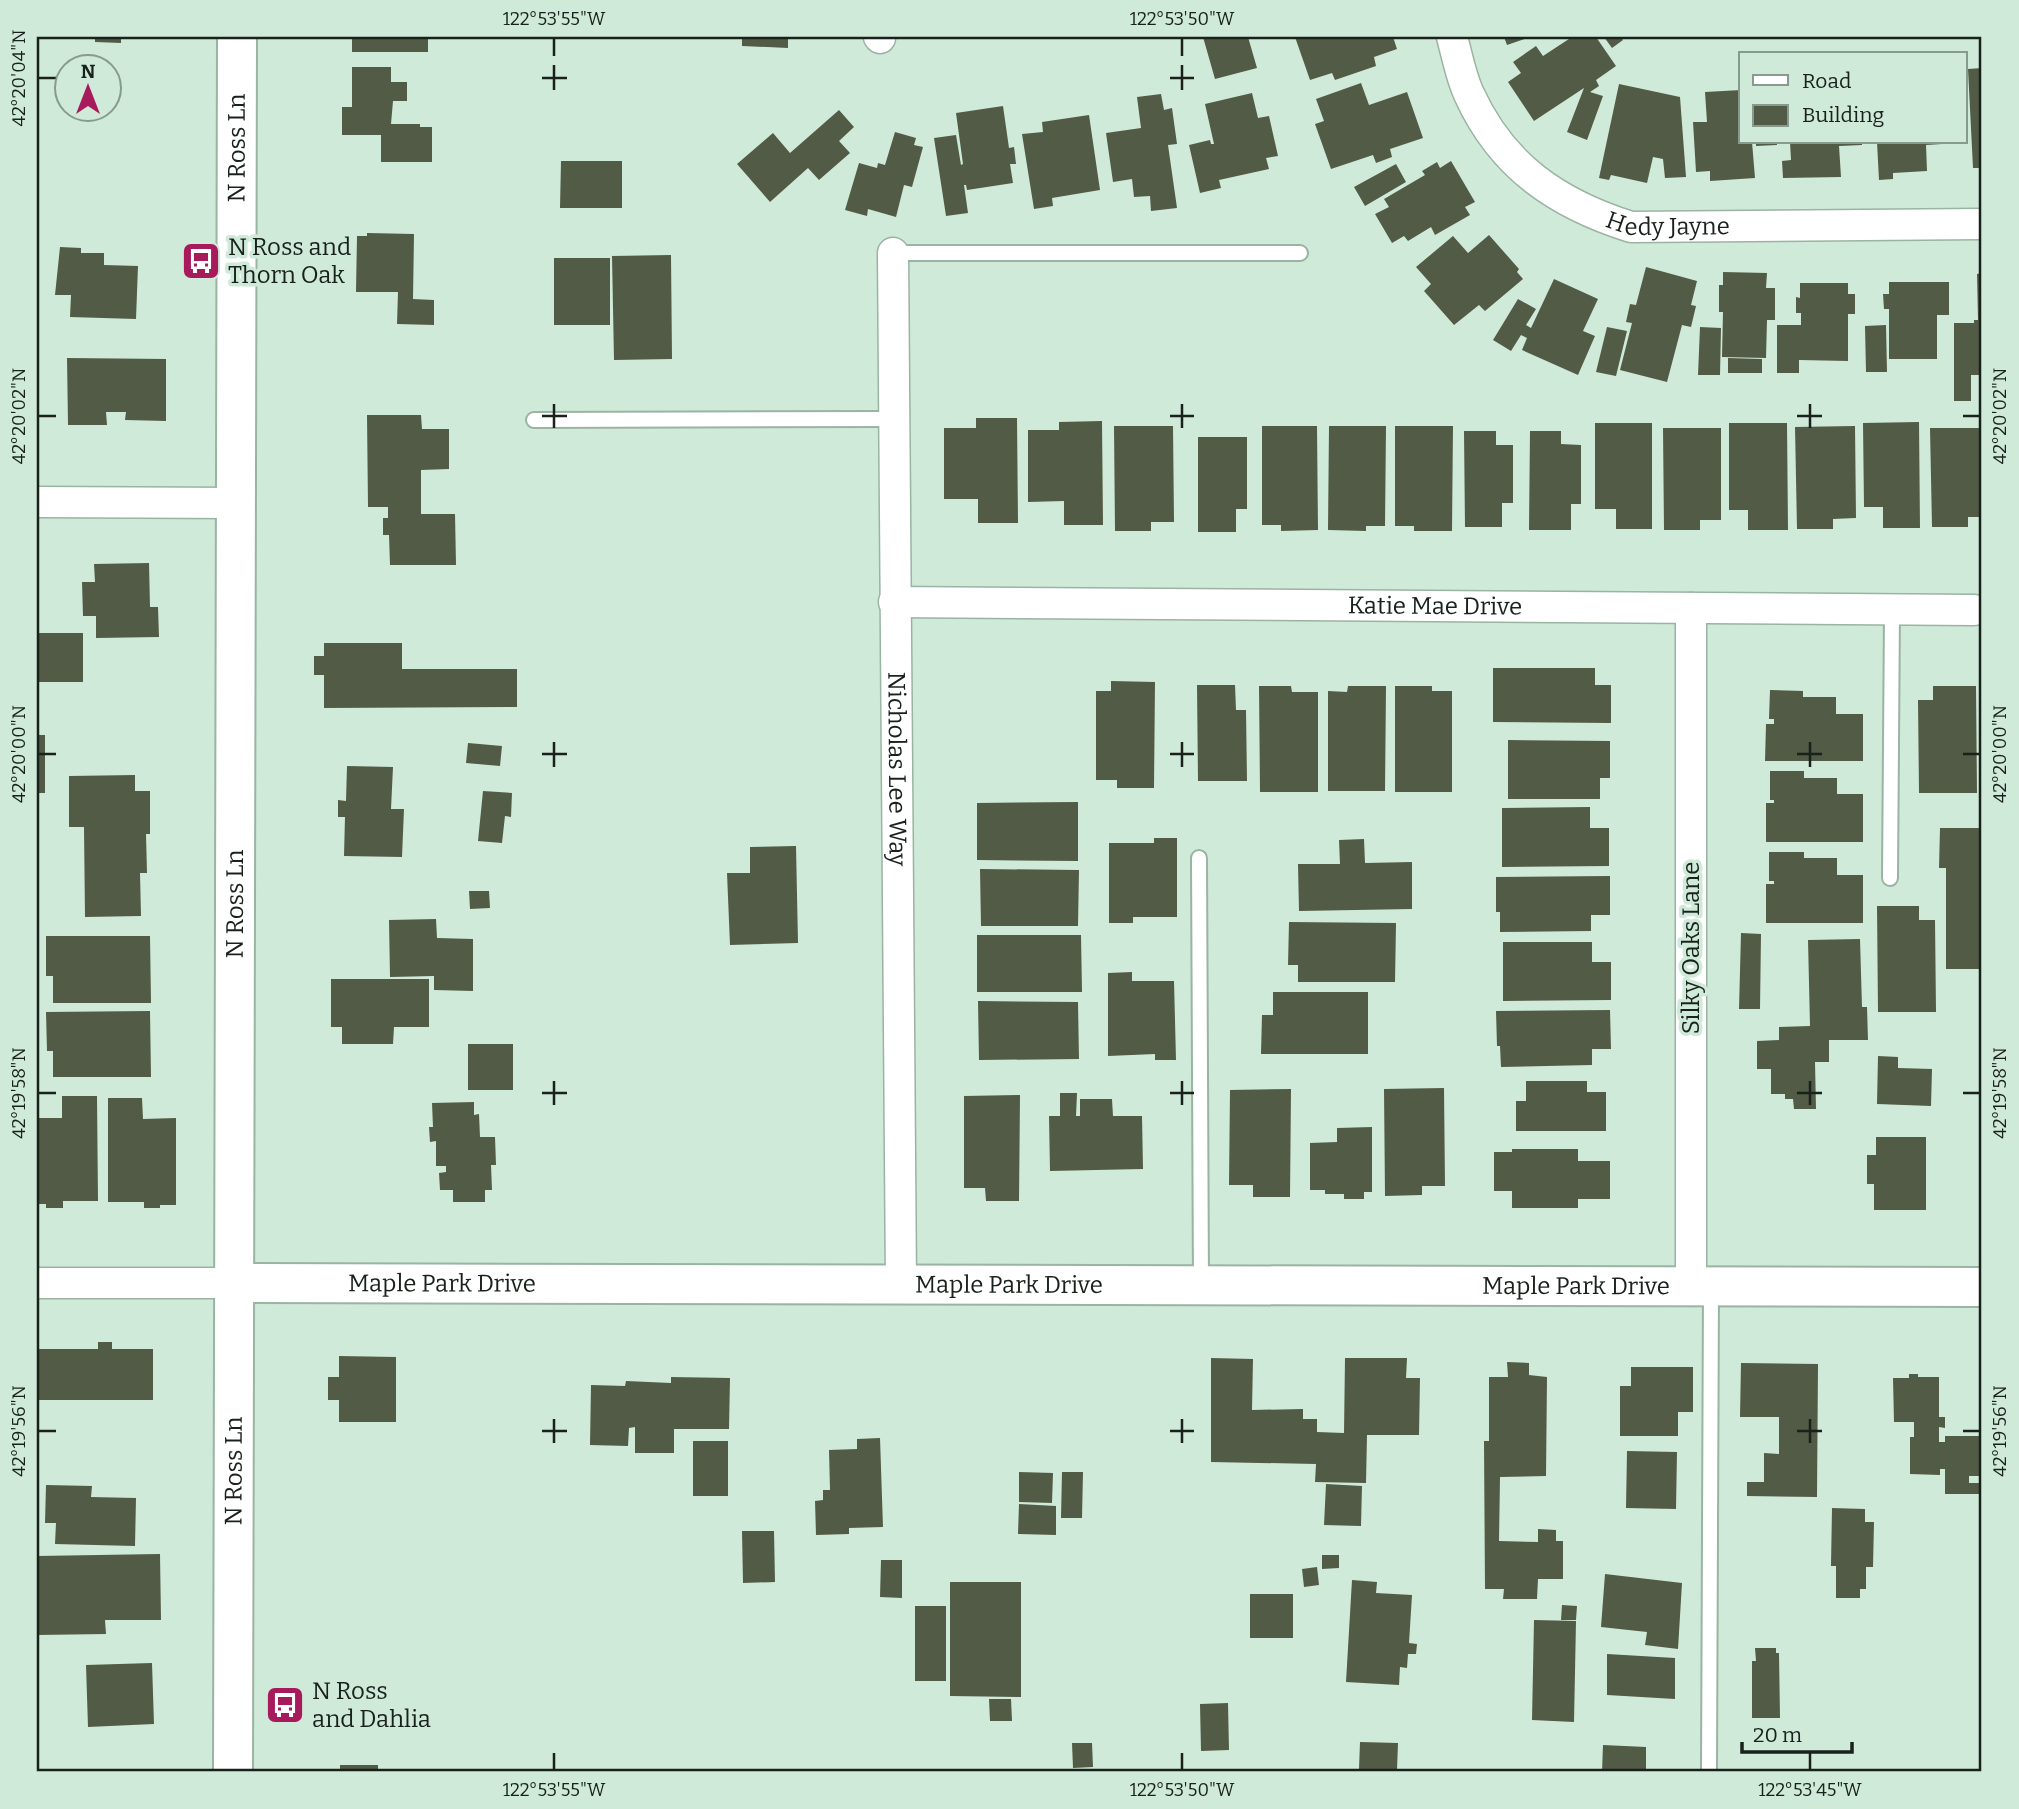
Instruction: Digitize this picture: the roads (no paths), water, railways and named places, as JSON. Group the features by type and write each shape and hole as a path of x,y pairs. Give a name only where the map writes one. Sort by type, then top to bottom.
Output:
{"main road":[{"name":"N Ross Ln","path":"233,1772 237,37"},
{"name":"Maple Park Drive","path":"234,1283 1982,1287"}],"street":[{"name":"Hedy Jayne","path":"1452,37 1468,93 1485,124 1503,148 1527,174 1554,194 1593,215 1631,227 1982,224"},
{"name":"Nicholas Lee Way","path":"893,253 901,1285"},
{"path":"37,502 236,503"},
{"name":"Katie Mae Drive","path":"894,602 1974,610"},
{"name":"Silky Oaks Lane","path":"1690,608 1701,1288"},
{"name":"Maple Park Drive","path":"37,1283 234,1283"}],"lane":[{"path":"893,253 1300,253"},
{"path":"534,420 894,419"},
{"path":"1890,878 1892,610"},
{"path":"1199,858 1201,1286"},
{"path":"1701,1288 1709,1772"}],"place":[{"name":"N Ross and Thorn Oak","path":"201,261"},
{"name":"N Ross and Dahlia","path":"285,1705"}]}
